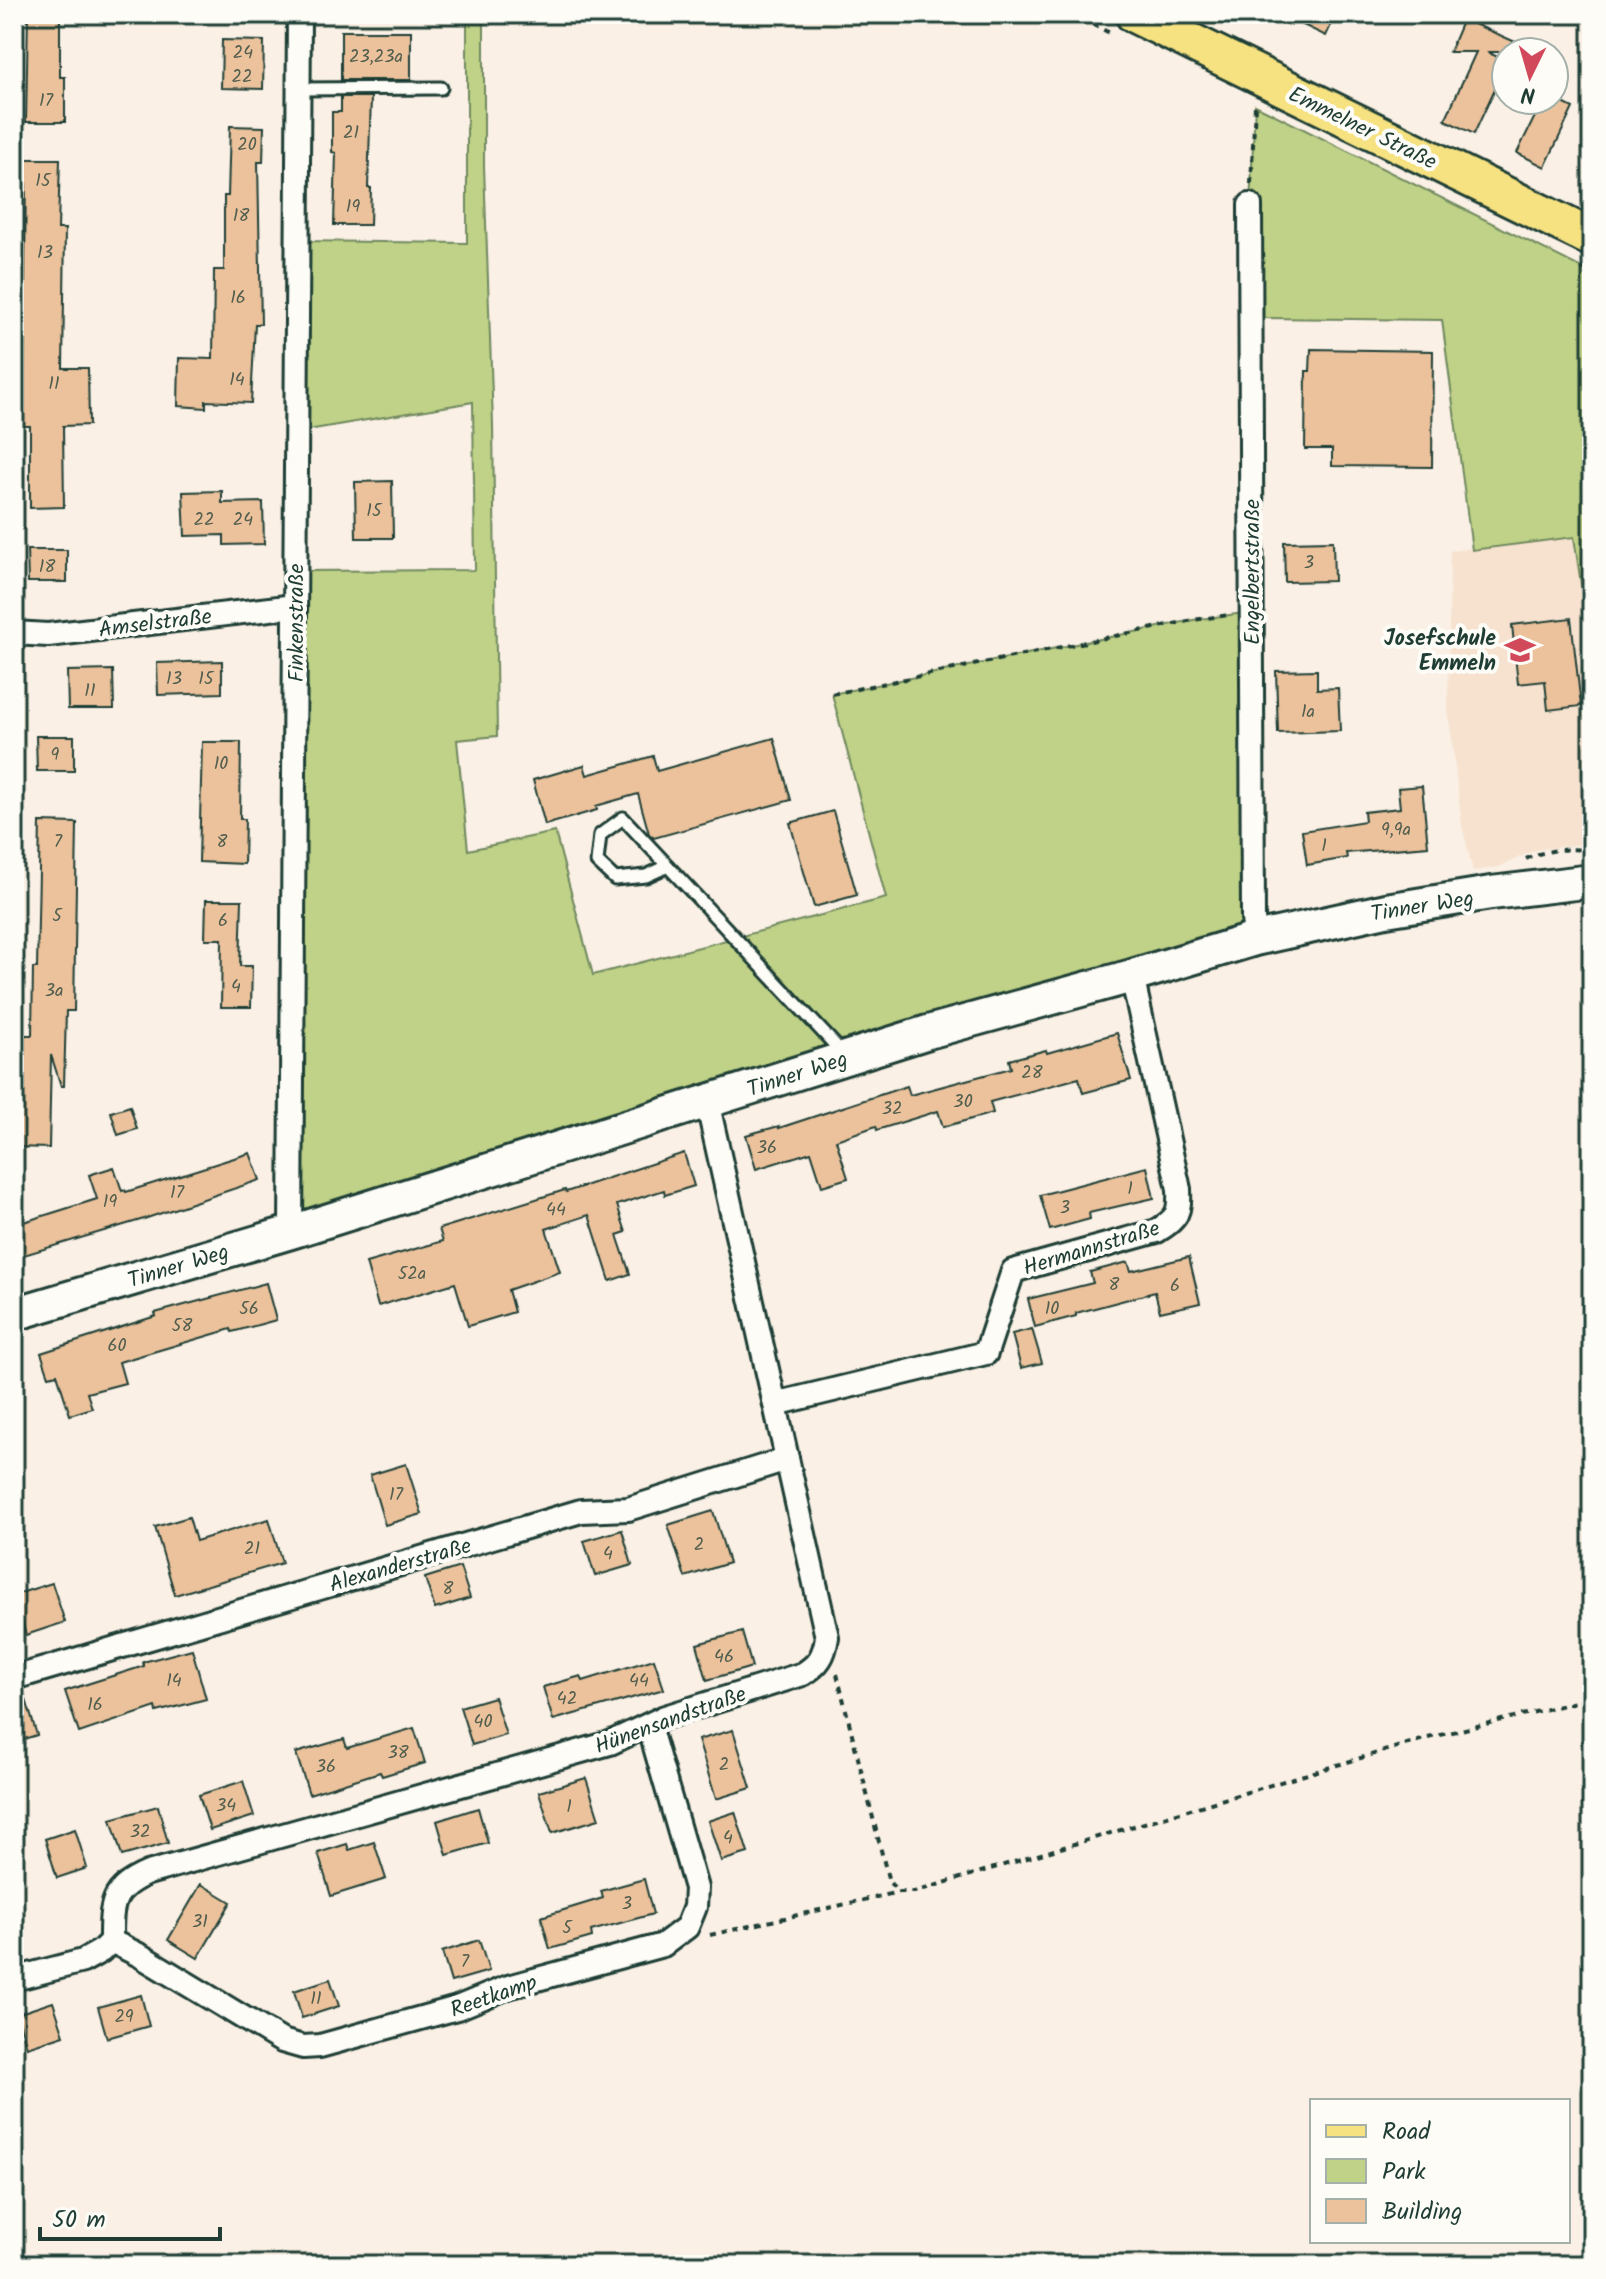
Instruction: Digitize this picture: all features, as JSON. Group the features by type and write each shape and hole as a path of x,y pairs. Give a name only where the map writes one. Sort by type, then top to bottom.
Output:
{"main road":[{"name":"Emmelner Straße","path":"1134,14 1592,238"}],"street":[{"name":"Finkenstraße","path":"291,1232 299,14"},
{"name":"Engelbertstraße","path":"1250,205 1255,939"},
{"name":"Amselstraße","path":"14,633 48,635 295,606"},
{"name":"Tinner Weg","path":"14,1314 291,1232 928,1032 1255,939 1386,910 1592,881"},
{"name":"Hermannstraße","path":"775,1404 986,1353 1013,1271 1157,1231 1173,1221 1180,1208 1179,1189 1132,976"},
{"path":"707,1101 827,1637"},
{"name":"Alexanderstraße","path":"14,1678 581,1511 628,1509 787,1459"},
{"name":"Hünensandstraße","path":"111,1941 111,1917 117,1894 128,1882 148,1873 610,1743 665,1717 803,1674 816,1666 825,1653 827,1637"},
{"name":"Reetkamp","path":"111,1941 282,2041 303,2047 320,2046 457,2008 508,1987 663,1945 687,1927 695,1907 696,1888 649,1726"},
{"path":"14,1979 83,1961 111,1941"}],"lane":[{"path":"299,89 441,88"},
{"path":"668,866 646,876 615,879 597,862 600,835 623,818 668,866 835,1045 840,1059"}],"path":[{"path":"1250,205 1257,75"},
{"path":"832,694 1193,620 1252,612"},
{"path":"827,1637 889,1882 899,1892"},
{"path":"707,1935 899,1892 914,1892 1424,1739 1592,1698"}],"shaded area":[{"name":"Josefschule Emmeln","path":"1575,537 1582,591 1592,590 1592,846 1584,844 1540,849 1499,867 1473,871 1462,825 1448,708 1450,551"}],"green space":[{"path":"467,14 484,14 484,166 493,424 497,736 457,740 468,850 555,832 593,975 886,898 832,694 1193,620 1252,612 1253,918 1217,938 291,1216 295,571 475,570 473,402 296,432 297,241 467,243"},
{"path":"1255,105 1592,273 1592,590 1582,591 1574,537 1472,550 1442,320 1251,318 1250,205"}],"building":[{"path":"28,14 60,14 60,77 65,77 65,122 26,122"},
{"path":"1280,14 1336,14 1326,36"},
{"path":"1463,19 1502,36 1490,36 1490,52 1487,52 1490,53 1490,99 1474,134 1445,120 1476,52 1449,52"},
{"path":"341,31 411,31 411,80 341,80"},
{"path":"222,40 264,41 263,89 221,88"},
{"path":"341,97 371,97 370,225 334,225 336,153 332,152 332,112 341,112"},
{"path":"1535,116 1569,116 1545,167 1517,153"},
{"path":"230,126 264,127 263,162 258,162 261,324 255,324 251,403 206,401 206,408 178,406 179,358 213,359 214,270 224,270 224,196 228,196"},
{"path":"26,159 60,159 58,229 65,229 63,368 88,368 89,425 63,426 64,507 30,508 30,426 21,426"},
{"path":"1311,349 1433,351 1432,467 1332,466 1332,449 1305,449 1306,371 1310,371"},
{"path":"392,481 393,538 356,538 355,482"},
{"path":"222,491 222,503 263,502 264,544 224,545 224,535 185,536 183,492"},
{"path":"1333,541 1334,581 1285,582 1284,542"},
{"path":"27,550 67,550 67,582 28,582"},
{"path":"1571,618 1581,706 1548,710 1545,681 1518,684 1512,625"},
{"path":"222,661 222,693 158,695 157,663"},
{"path":"113,670 114,709 68,709 67,671"},
{"path":"1317,670 1317,689 1338,688 1340,731 1278,733 1276,671"},
{"path":"36,736 74,736 74,771 37,771"},
{"path":"774,738 791,800 654,838 649,834 638,794 545,825 533,780 584,765 587,775 653,756 657,771"},
{"path":"202,742 241,742 240,819 245,819 244,864 199,862"},
{"path":"1422,786 1428,846 1346,853 1347,858 1307,865 1302,831 1365,821 1364,812 1400,808 1398,788"},
{"path":"833,811 857,895 814,907 790,823"},
{"path":"40,822 77,823 74,1011 66,1011 64,1086 61,1086 51,1055 49,1148 14,1147 14,1104 20,1104 21,1035 32,1035 33,968 37,968"},
{"path":"206,900 242,900 240,966 252,966 251,1007 221,1007 222,939 205,939"},
{"path":"1117,1033 1131,1080 1083,1093 1079,1078 990,1102 993,1113 943,1127 938,1111 877,1130 876,1126 836,1140 848,1178 822,1186 811,1152 756,1169 746,1135 779,1128 907,1086 910,1095 1011,1068 1009,1060 1046,1050 1047,1053"},
{"path":"130,1106 137,1129 118,1135 111,1112"},
{"path":"250,1153 260,1180 14,1258 14,1225 97,1199 89,1175 114,1167 122,1191 126,1192"},
{"path":"684,1153 694,1186 665,1195 664,1190 617,1205 626,1232 617,1235 630,1274 610,1281 589,1215 546,1229 560,1272 508,1290 514,1312 468,1326 455,1283 378,1306 366,1263 443,1241 439,1229"},
{"path":"1147,1167 1154,1198 1089,1213 1090,1219 1050,1230 1040,1195"},
{"path":"1189,1257 1200,1303 1160,1312 1155,1292 1035,1327 1028,1299 1093,1283 1090,1272 1128,1262 1131,1271"},
{"path":"266,1283 276,1320 232,1332 231,1329 119,1362 125,1383 87,1393 92,1408 70,1415 57,1374 49,1376 41,1353 156,1316 155,1313"},
{"path":"1032,1329 1042,1363 1021,1368 1012,1334"},
{"path":"406,1464 422,1514 385,1525 370,1475"},
{"path":"713,1511 729,1563 685,1577 668,1525"},
{"path":"189,1517 196,1541 269,1519 282,1563 175,1595 155,1527"},
{"path":"622,1530 632,1565 595,1576 584,1541"},
{"path":"460,1567 470,1598 435,1609 425,1578"},
{"path":"52,1583 65,1622 26,1635 14,1595"},
{"path":"742,1632 752,1667 707,1680 697,1644"},
{"path":"192,1649 206,1699 157,1712 156,1707 79,1733 65,1691 144,1666 143,1662"},
{"path":"654,1659 664,1689 553,1720 543,1687 581,1676 583,1681"},
{"path":"23,1690 37,1735 14,1742 14,1692"},
{"path":"494,1697 506,1735 472,1745 460,1707"},
{"path":"414,1728 425,1763 382,1776 380,1772 309,1794 296,1753 344,1739 347,1748"},
{"path":"733,1730 751,1788 716,1799 698,1740"},
{"path":"586,1778 599,1819 552,1833 539,1792"},
{"path":"243,1781 254,1816 210,1830 199,1795"},
{"path":"158,1806 168,1843 122,1856 111,1819"},
{"path":"478,1808 488,1843 447,1855 437,1821"},
{"path":"735,1812 748,1853 721,1861 708,1821"},
{"path":"75,1829 87,1868 57,1878 45,1839"},
{"path":"374,1842 386,1879 331,1896 318,1853 347,1844 349,1850"},
{"path":"644,1879 653,1914 591,1931 592,1937 550,1949 541,1917 603,1898 601,1891"},
{"path":"201,1884 231,1902 198,1958 168,1940"},
{"path":"479,1940 489,1971 451,1982 442,1952"},
{"path":"330,1979 339,2006 302,2018 294,1991"},
{"path":"141,1995 149,2026 107,2038 98,2007"},
{"path":"53,2002 64,2035 27,2047 17,2014"}],"place":[{"name":"Josefschule Emmeln","path":"1520,650"}]}
